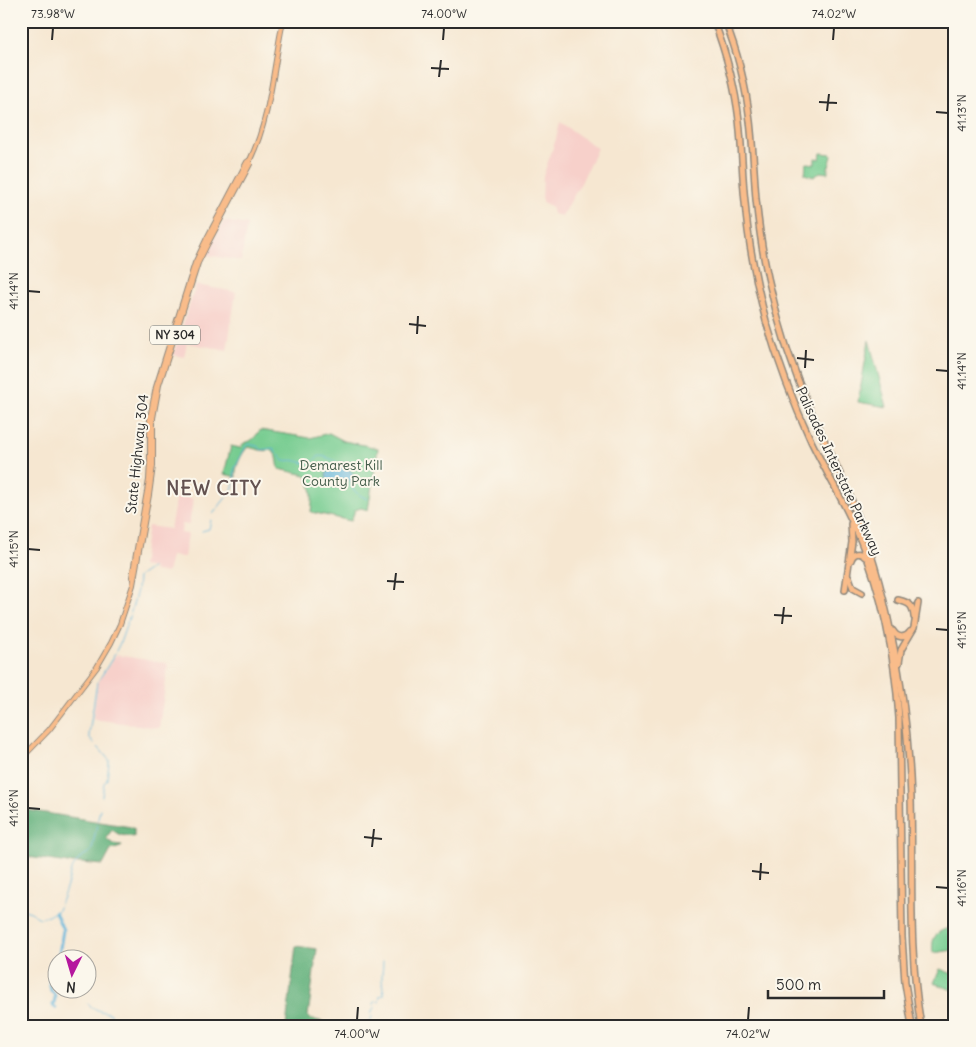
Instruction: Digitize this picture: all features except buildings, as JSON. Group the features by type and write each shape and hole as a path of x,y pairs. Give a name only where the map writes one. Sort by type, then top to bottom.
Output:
{"highway":[{"name":"Palisades Interstate Parkway","path":"714,21 728,62 737,106 749,238 758,289 767,322 780,366 799,415 860,539 883,603 901,686 909,760 912,942 920,1026"},
{"name":"Palisades Interstate Parkway","path":"725,21 736,52 746,91 759,228 779,323 804,394 858,515 869,548 879,591"},
{"path":"843,502 853,534 846,590 854,555 859,553 865,557 873,577"},
{"path":"849,577 853,588 862,593"},
{"path":"898,600 911,605 914,618"},
{"name":"Palisades Interstate Parkway","path":"883,603 898,707 902,937 905,978 912,1026"},
{"path":"883,603 892,631 898,637 909,634 918,603 912,631 899,656 901,686"}],"main road":[{"name":"State Highway 304","path":"21,759 49,730 100,662 116,634 125,612 136,572 151,483 153,421 159,385 197,266 206,245 250,164 260,138 266,116 283,21"}],"shaded area":[{"path":"560,122 597,148 581,183 562,216 553,214 551,206 542,202 543,176"},
{"path":"224,221 247,225 241,261 207,255"},
{"path":"196,285 236,292 227,350 187,343 184,357 173,355"},
{"path":"177,493 193,500 189,525 182,524 181,533 188,534 184,557 171,556 167,573 153,571 154,568 142,566 148,526 170,529"},
{"path":"116,655 166,663 168,665 159,728 93,719 98,683"}],"green space":[{"path":"821,153 831,154 832,156 828,173 820,172 814,177 805,174 806,164 815,164 815,158 820,159"},
{"path":"869,340 887,407 858,402"},
{"name":"Demarest Kill County Park","path":"260,430 310,438 329,433 344,441 378,448 368,510 361,508 355,510 351,521 311,512 312,493 306,475 279,469 277,457 272,450 248,447 239,461 236,477 224,474 231,446 240,448 244,443 254,438"},
{"path":"21,809 131,827 134,829 134,837 120,835 112,830 106,838 113,844 122,845 111,850 103,865 68,863 21,856"},
{"path":"950,928 953,950 933,953 935,936 941,931"},
{"path":"296,946 317,949 308,1016 311,1019 340,1026 286,1026"},
{"path":"940,969 955,975 955,991 934,983"},
{"path":"125,1019 178,1021 208,1026 124,1026"}],"water":[{"path":"342,462 355,477 352,483 348,479 334,487 329,483 326,474 335,465"}],"waterway":[{"path":"213,514 232,490 235,480 234,470 248,444 257,446 262,450 273,448 284,461 294,460 310,463 323,456 338,464"},
{"path":"350,482 351,487 367,499"},
{"path":"202,531 209,529 211,520"},
{"path":"116,651 132,609 138,577 151,568"},
{"path":"94,743 89,734 97,683 115,654"},
{"path":"98,747 109,760 107,779 104,783 102,796"},
{"path":"21,909 31,912 40,918 58,910 71,870 81,857 92,849 100,809"},
{"path":"55,912 63,930 60,950"},
{"path":"363,1026 365,1023 369,1023 372,1017 373,1003 379,1002 380,996 384,995 383,961"},
{"path":"55,1000 53,1005 56,1008"},
{"path":"88,1004 121,1020"},
{"path":"152,1026 158,1019"},
{"path":"126,1021 142,1026"}],"district":[{"name":"NEW CITY","path":"214,488"}]}
